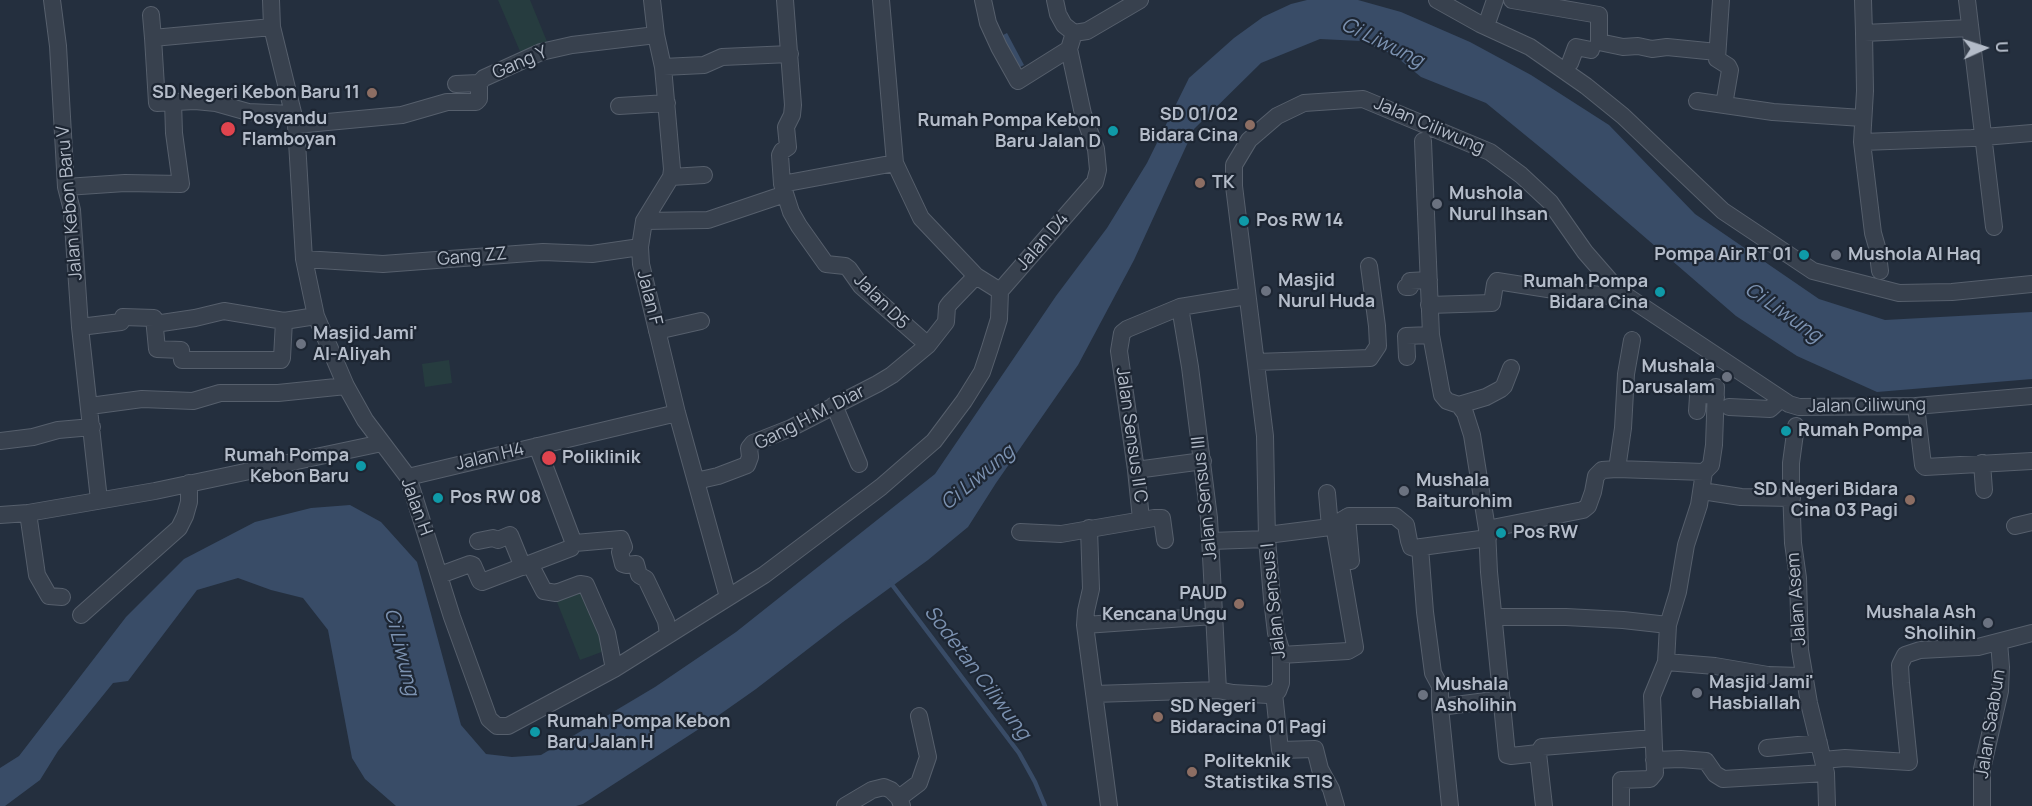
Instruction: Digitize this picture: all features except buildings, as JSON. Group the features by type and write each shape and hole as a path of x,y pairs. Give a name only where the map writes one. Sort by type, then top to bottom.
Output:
{"street":[{"name":"Jalan Kebon Baru V","path":"52,0 58,46 66,187 72,210 80,327 99,500"},
{"name":"Jalan H","path":"271,0 272,27 294,119 304,260 316,316 345,386 365,420 408,477 452,617 489,719 496,726 508,726 614,669 764,575 881,487 934,441 949,423 982,372 999,320 1000,291"},
{"name":"Jalan F","path":"652,0 663,67 672,151 670,177 644,221 640,247 641,264 677,412 728,597"},
{"name":"Jalan D5","path":"785,0 793,110 786,127 788,147 780,153 784,189 795,220 826,264 849,268 856,282 928,345"},
{"path":"881,0 894,164 921,218 976,276 1000,291"},
{"path":"983,0 995,39 1018,81 1087,31 1140,0"},
{"path":"1054,0 1058,14 1072,41"},
{"path":"1437,0 1530,47 1586,86 1623,116 1723,211 1813,271 1899,293 1952,292 2032,284"},
{"path":"1486,26 1495,0"},
{"path":"1512,0 1599,15 1599,42 1623,47 1638,46 1652,50 1667,47 1716,52"},
{"path":"1721,0 1716,52 1717,59 1730,70 1724,105"},
{"path":"1863,0 1865,90 1862,142 1871,221 1880,271"},
{"path":"1967,0 1994,227"},
{"path":"151,15 157,103 173,101 216,103 248,112 294,119"},
{"path":"153,38 272,27"},
{"path":"1864,33 1970,28"},
{"name":"Gang Y","path":"294,119 402,115 447,102 476,102 479,99 479,83 484,78 541,52 572,45 656,35"},
{"name":"Jalan D4","path":"1000,291 1095,182 1098,171 1096,149 1083,114 1072,41"},
{"path":"1570,63 1576,47 1591,50"},
{"path":"663,67 704,65 722,57 790,54"},
{"path":"456,84 479,83"},
{"name":"Jalan Ciliwung","path":"1267,537 1265,436 1234,186 1234,165 1249,140 1277,116 1304,103 1363,99 1490,152 1521,175 1550,202 1585,252 1619,291 1780,400 1799,407 1916,406 2032,396"},
{"path":"66,187 125,183 181,184 174,133 173,101"},
{"path":"1697,101 1773,112 1862,118"},
{"path":"619,106 667,103"},
{"path":"1862,142 2032,133"},
{"path":"1424,141 1431,335 1442,395 1447,401 1459,405 1486,397 1504,386 1511,368"},
{"path":"644,221 708,220 784,189 894,164"},
{"path":"670,177 704,175"},
{"name":"Gang ZZ","path":"304,260 383,264 543,252 592,254 640,247"},
{"path":"1256,362 1370,358 1378,346 1369,266"},
{"name":"Gang H.M. Diar","path":"696,481 718,476 747,465 750,457 749,448 753,443 791,428 877,384 928,345 946,322 947,307 976,276"},
{"path":"1406,287 1410,287 1410,281 1429,280"},
{"path":"1429,305 1492,303 1497,281 1610,296 1619,291"},
{"path":"1180,307 1247,296"},
{"name":"Jalan Sensus II C","path":"1142,519 1119,351 1121,336 1124,330 1180,307"},
{"name":"Jalan Sensus III","path":"1180,307 1203,461 1211,541 1218,690"},
{"path":"155,324 224,311 284,321 316,316"},
{"path":"80,327 121,322 123,317 154,318 157,350 181,350 182,360 281,360 284,321"},
{"path":"657,331 701,321"},
{"path":"1407,357 1406,336 1431,335"},
{"path":"1617,469 1623,428 1626,374 1632,340"},
{"path":"90,406 142,399 193,401 220,393 278,393 345,386"},
{"path":"1697,411 1699,395 1721,397 1770,409 1780,400"},
{"path":"1622,806 1621,780 1650,779 1654,773 1653,696 1666,662 1668,625 1678,592 1686,545 1700,505 1704,472 1711,465 1721,397"},
{"path":"834,405 859,464"},
{"path":"1459,405 1468,418 1472,435 1488,533 1507,754 1511,756 1538,753"},
{"path":"1916,406 1925,467 2032,461"},
{"name":"Jalan H4","path":"408,477 677,412"},
{"name":"Jalan Asem","path":"1796,426 1791,463 1793,543 1798,578 1799,640 1803,674 1823,758 1827,806"},
{"path":"0,441 33,437 58,430 92,427"},
{"path":"0,515 155,491 382,443"},
{"path":"440,575 470,564 482,582 571,548 573,541 537,446"},
{"path":"1136,470 1203,461"},
{"path":"1982,463 1984,490"},
{"path":"1450,806 1440,686 1433,673 1416,547 1488,533 1583,510 1588,506 1598,472 1617,469 1704,472"},
{"path":"81,615 180,528 189,502 189,483"},
{"path":"1702,491 1741,497 1792,498"},
{"path":"1327,493 1351,562"},
{"path":"24,513 32,579"},
{"path":"24,513 37,575 49,596 62,597"},
{"name":"Jalan Sensus II C","path":"1020,532 1061,534 1142,519 1162,518 1165,540"},
{"name":"Jalan Sensus I","path":"1336,806 1331,789 1320,769 1315,749 1280,750 1276,692 1281,683 1281,655 1276,633 1267,537 1337,523 1399,518 1406,525 1416,547"},
{"path":"1281,655 1348,651 1355,647 1337,523"},
{"path":"1089,528 1091,589 1085,625 1109,806"},
{"path":"478,541 494,538 498,540 510,535 544,591 556,593 580,584 586,585 607,633 614,669"},
{"path":"1211,541 1267,537"},
{"path":"573,541 575,543 621,539 624,547 620,552 623,564 626,566 636,564 639,575 646,579 666,621 668,634"},
{"path":"1085,625 1214,615"},
{"path":"1495,617 1566,617 1668,625"},
{"path":"1767,748 1823,758 1908,762 1900,664 1905,655 1920,650 1978,647 2032,633"},
{"name":"Jalan Saabun","path":"1982,806 1982,769 2000,691 1999,642"},
{"path":"1666,662 1715,666 1768,675 1800,676 1803,674"},
{"path":"1094,694 1218,690 1268,695 1276,692"},
{"path":"1440,707 1502,699"},
{"path":"845,806 878,787 891,790 900,802 919,783 928,757 919,716"},
{"path":"1543,800 1538,753 1542,747 1653,738"},
{"path":"1654,760 1706,761 1715,774 1723,779 1823,758"}],"green space":[{"path":"498,0 530,0 548,44 522,56"},
{"path":"449,360 452,383 425,387 422,364"},
{"path":"585,591 607,650 580,660 557,602"}],"water":[{"name":"Ci Liwung","path":"1307,0 1358,0 1401,12 1470,42 1531,75 1609,125 1695,214 1819,299 1885,320 2032,312 2032,379 1877,392 1797,356 1736,316 1486,103 1421,77 1394,55 1361,41 1320,39 1261,63 1194,129 1134,260 1078,365 968,527 928,560 756,689 583,804 576,806 396,806 365,779 352,758 328,630 303,598 238,578 197,590 128,681 113,683 58,751 40,780 5,806 0,806 0,768 19,756 126,617 184,559 255,522 311,508 350,505 381,522 417,562 461,725 486,754 512,757 541,755 655,687 736,632 935,474 1056,296 1107,228 1147,163 1189,78 1234,38 1263,17 1291,4"},
{"path":"1007,33 1024,65 1014,70 997,38"}],"waterway":[{"name":"Sodetan Ciliwung","path":"890,582 1019,753 1045,806"}],"place":[{"name":"SD Negeri Kebon Baru 11","path":"372,93"},
{"name":"SD 01/02 Bidara Cina","path":"1250,125"},
{"name":"Posyandu Flamboyan","path":"228,129"},
{"name":"Rumah Pompa Kebon Baru Jalan D","path":"1113,131"},
{"name":"TK","path":"1200,183"},
{"name":"Mushola Nurul Ihsan","path":"1437,204"},
{"name":"Pos RW 14","path":"1244,221"},
{"name":"Pompa Air RT 01","path":"1804,255"},
{"name":"Mushola Al Haq","path":"1836,255"},
{"name":"Masjid Nurul Huda","path":"1266,291"},
{"name":"Rumah Pompa Bidara Cina","path":"1660,292"},
{"name":"Masjid Jami' Al-Aliyah","path":"301,344"},
{"name":"Mushala Darusalam","path":"1727,377"},
{"name":"Rumah Pompa","path":"1786,431"},
{"name":"Poliklinik","path":"549,458"},
{"name":"Rumah Pompa Kebon Baru","path":"361,466"},
{"name":"Mushala Baiturohim","path":"1404,491"},
{"name":"Pos RW 08","path":"438,498"},
{"name":"SD Negeri Bidara Cina 03 Pagi","path":"1910,500"},
{"name":"Pos RW","path":"1501,533"},
{"name":"PAUD Kencana Ungu","path":"1239,604"},
{"name":"Mushala Ash Sholihin","path":"1988,623"},
{"name":"Masjid Jami' Hasbiallah","path":"1697,693"},
{"name":"Mushala Asholihin","path":"1423,695"},
{"name":"SD Negeri Bidaracina 01 Pagi","path":"1158,717"},
{"name":"Rumah Pompa Kebon Baru Jalan H","path":"535,732"},
{"name":"Politeknik Statistika STIS","path":"1192,772"}]}
